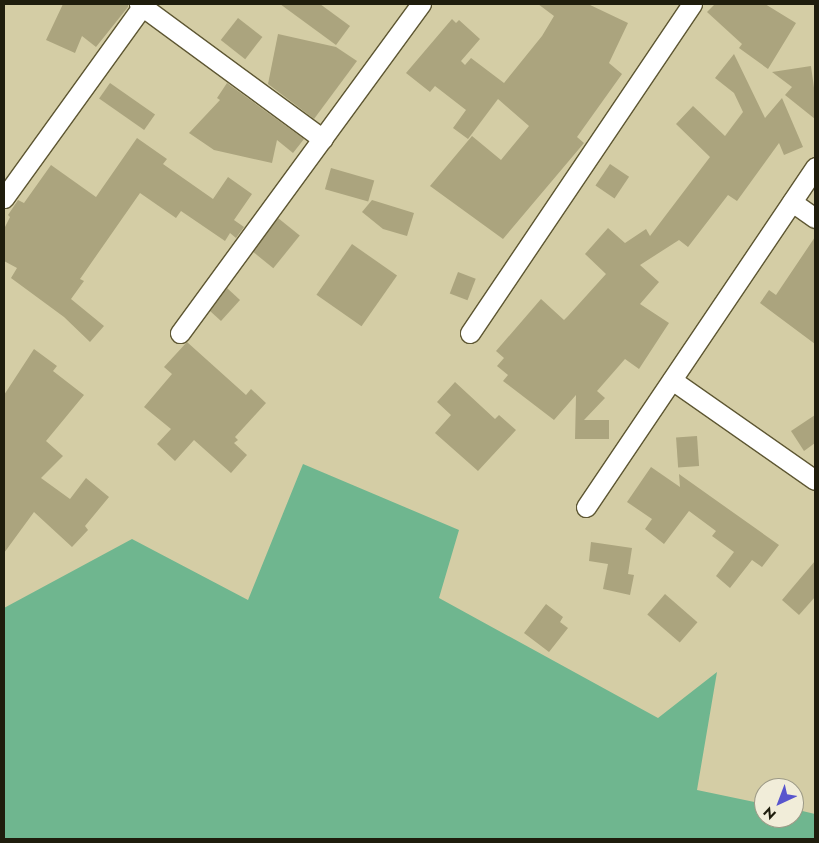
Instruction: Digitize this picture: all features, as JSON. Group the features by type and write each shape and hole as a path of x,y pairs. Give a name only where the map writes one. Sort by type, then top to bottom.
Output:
{"street":[{"path":"180,333 421,4"},
{"path":"470,333 692,4"},
{"path":"4,198 140,5 323,139"},
{"path":"586,507 815,167"},
{"path":"792,202 815,218"},
{"path":"672,380 815,480"}],"green space":[{"path":"303,464 459,530 439,598 658,718 717,672 697,790 754,802 754,828 804,828 804,811 815,814 815,839 4,839 4,608 132,539 248,600"}],"building":[{"path":"63,4 128,4 128,7 96,47 82,36 75,53 46,40"},
{"path":"280,4 320,4 350,26 336,45"},
{"path":"538,4 588,4 628,23 609,63 622,74 577,137 584,143 503,239 430,186 472,136 501,160 529,126 498,99 468,139 453,128 466,110 435,86 430,92 406,73 452,19 456,23 459,20 480,39 461,61 465,65 471,58 504,83 542,36 554,16"},
{"path":"715,4 765,4 796,23 768,69 739,48 742,44 707,12"},
{"path":"238,18 262,37 245,59 221,40"},
{"path":"278,34 336,47 357,61 314,119 268,84"},
{"path":"734,54 765,118 782,98 803,147 784,155 779,143 737,201 728,195 688,247 679,240 640,265 659,282 640,304 669,323 639,369 625,359 597,391 605,398 584,420 609,420 609,439 575,439 576,395 554,420 503,381 508,375 497,366 504,358 496,351 541,299 564,320 568,316 606,274 585,254 608,228 625,243 646,229 650,236 710,157 676,124 693,106 725,136 743,112 734,93 715,78"},
{"path":"811,66 815,95 815,119 785,95 792,87 772,72"},
{"path":"110,83 155,115 144,130 99,99"},
{"path":"227,83 304,139 293,153 277,140 272,163 214,150 189,133 220,100 217,98"},
{"path":"137,138 167,159 163,164 213,199 228,177 252,194 234,220 244,227 236,238 230,233 225,241 181,211 176,218 140,193 80,279 84,281 71,299 104,326 90,342 64,317 11,278 17,268 4,261 4,229 10,217 8,215 18,200 24,203 51,165 96,197"},
{"path":"610,164 629,177 615,198 595,186"},
{"path":"331,168 374,180 368,202 325,189"},
{"path":"372,200 414,213 407,236 383,229 362,212"},
{"path":"278,218 300,236 273,268 252,251"},
{"path":"815,237 815,344 760,303 769,290 776,295"},
{"path":"352,244 397,276 361,326 316,295"},
{"path":"458,272 476,279 467,300 450,293"},
{"path":"227,288 240,300 221,321 210,311"},
{"path":"187,342 246,395 251,389 266,403 235,437 238,440 234,443 247,455 231,473 194,440 175,461 157,444 171,429 144,407 172,374 164,367"},
{"path":"34,349 57,366 53,371 84,395 46,441 63,456 41,478 70,499 86,478 109,497 85,526 88,530 72,547 34,512 4,553 4,395"},
{"path":"455,382 495,419 499,415 516,430 478,471 435,433 451,415 437,402"},
{"path":"815,415 815,443 804,451 791,431"},
{"path":"697,436 699,466 678,467 676,437"},
{"path":"651,467 680,487 679,474 779,545 762,567 752,560 730,588 716,576 734,552 712,536 716,531 689,511 664,544 645,529 652,519 627,502"},
{"path":"591,542 632,548 628,574 634,575 630,595 603,589 608,564 589,561"},
{"path":"815,561 815,597 799,615 782,600"},
{"path":"665,594 697,622 680,643 647,614"},
{"path":"546,604 563,617 560,622 568,628 549,652 524,633"}]}
